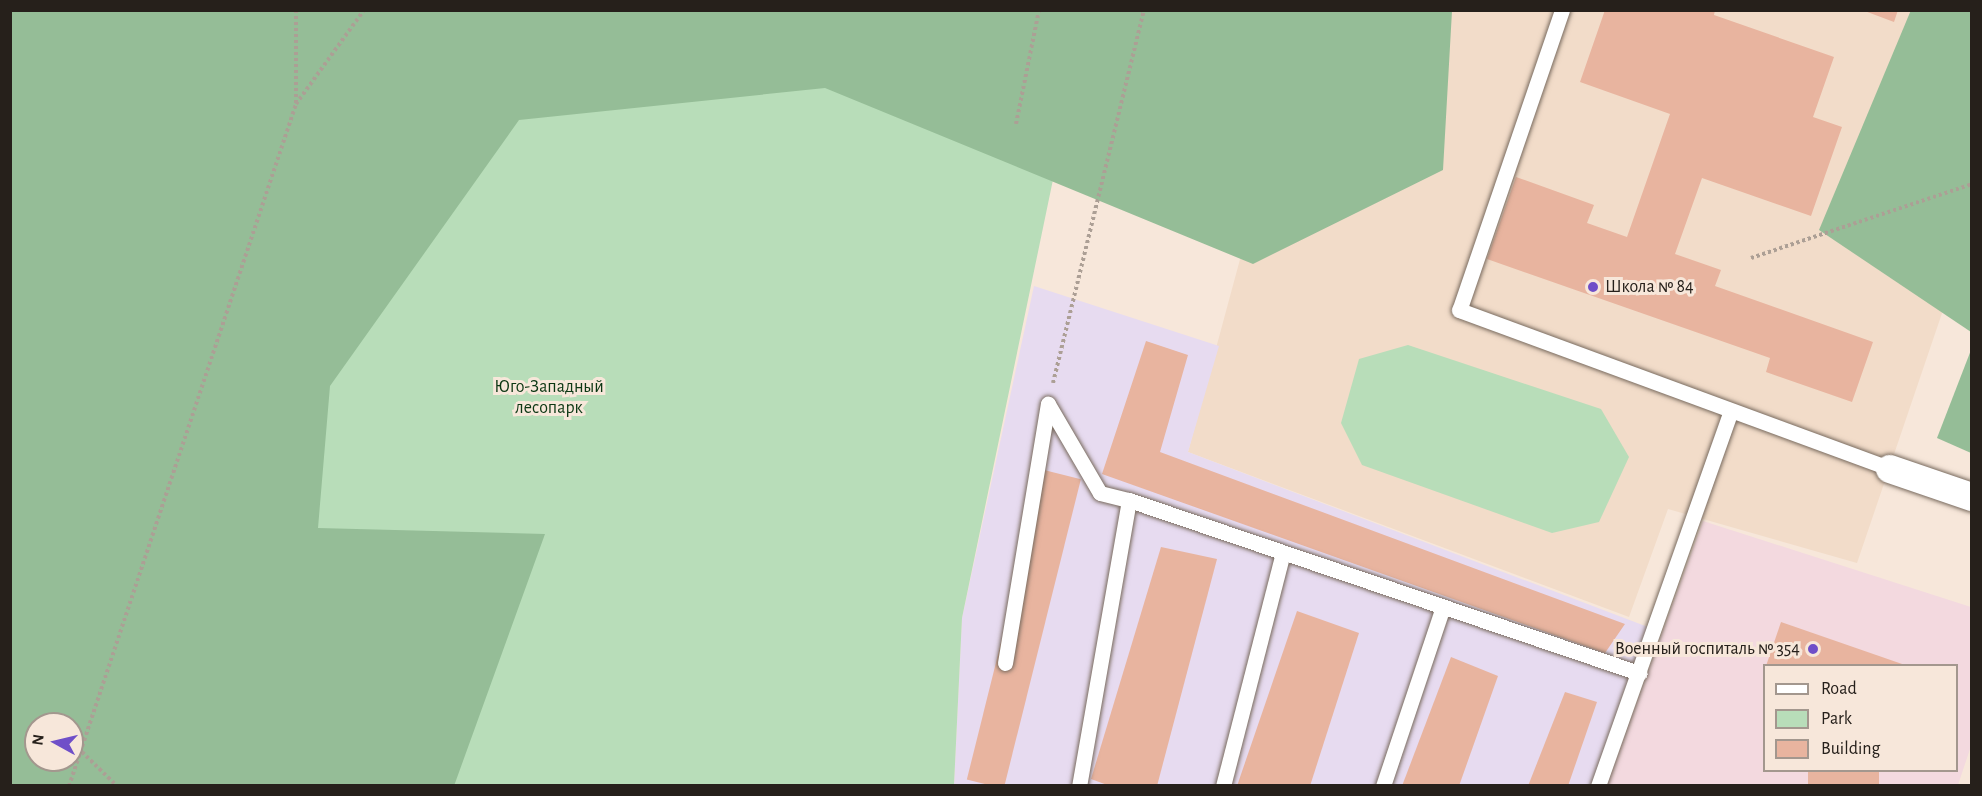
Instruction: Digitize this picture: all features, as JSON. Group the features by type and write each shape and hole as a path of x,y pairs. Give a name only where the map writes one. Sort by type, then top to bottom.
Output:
{"street":[{"path":"1890,469 1971,497"}],"lane":[{"path":"1562,10 1459,310 1890,469"},
{"path":"1048,404 1100,493 1129,500 1639,673"},
{"path":"1005,663 1048,404"},
{"path":"1598,786 1639,673 1643,652 1731,411"},
{"path":"1079,786 1129,500"},
{"path":"1223,786 1283,553"},
{"path":"1383,786 1443,607"}],"path":[{"path":"296,10 296,104"},
{"path":"84,746 296,104 364,10"},
{"path":"1016,124 1039,10"},
{"path":"1048,404 1144,10"},
{"path":"1751,258 1971,184"},
{"path":"84,754 117,786"}],"shaded area":[{"name":"Школа № 84","path":"1307,11 1971,11 1971,228 1857,563 1668,509 1629,617 1188,452"},
{"path":"1034,286 1219,346 1188,452 1661,632 1606,785 954,786 962,618"},
{"name":"Военный госпиталь № 354","path":"1703,521 1971,607 1971,746 1958,785 1606,786"}],"green space":[{"path":"11,10 1452,11 1443,170 1253,264 825,88 519,120 330,386 318,528 545,534 454,786 11,785"},
{"path":"1911,10 1971,11 1971,332 1819,230"},
{"name":"Юго-Западный лесопарк","path":"10,11 1088,11 962,618 954,785 11,785"},
{"path":"1408,345 1601,409 1629,457 1599,522 1552,533 1362,465 1341,423 1359,359"},
{"path":"1971,350 1971,453 1937,438"}],"building":[{"path":"1605,10 1715,10 1714,15 1834,57 1813,117 1842,127 1811,216 1702,178 1675,254 1721,270 1715,286 1873,342 1852,402 1766,372 1770,358 1487,259 1516,177 1594,205 1587,223 1627,237 1670,114 1580,82"},
{"path":"1862,10 1898,10 1894,22"},
{"path":"1146,341 1188,355 1160,452 1625,624 1605,653 1102,474"},
{"path":"1044,470 1081,479 1004,786 993,786 967,780"},
{"path":"1161,547 1217,559 1157,786 1110,786 1091,779"},
{"path":"1297,611 1359,633 1310,786 1237,786"},
{"path":"1781,622 1902,664 1767,664"},
{"path":"1451,657 1498,676 1459,786 1402,786"},
{"path":"1565,692 1597,702 1568,786 1528,786"},
{"path":"1808,772 1879,772 1879,786 1808,786"}],"place":[{"name":"Школа № 84","path":"1593,287"},
{"name":"Военный госпиталь № 354","path":"1813,649"}]}
